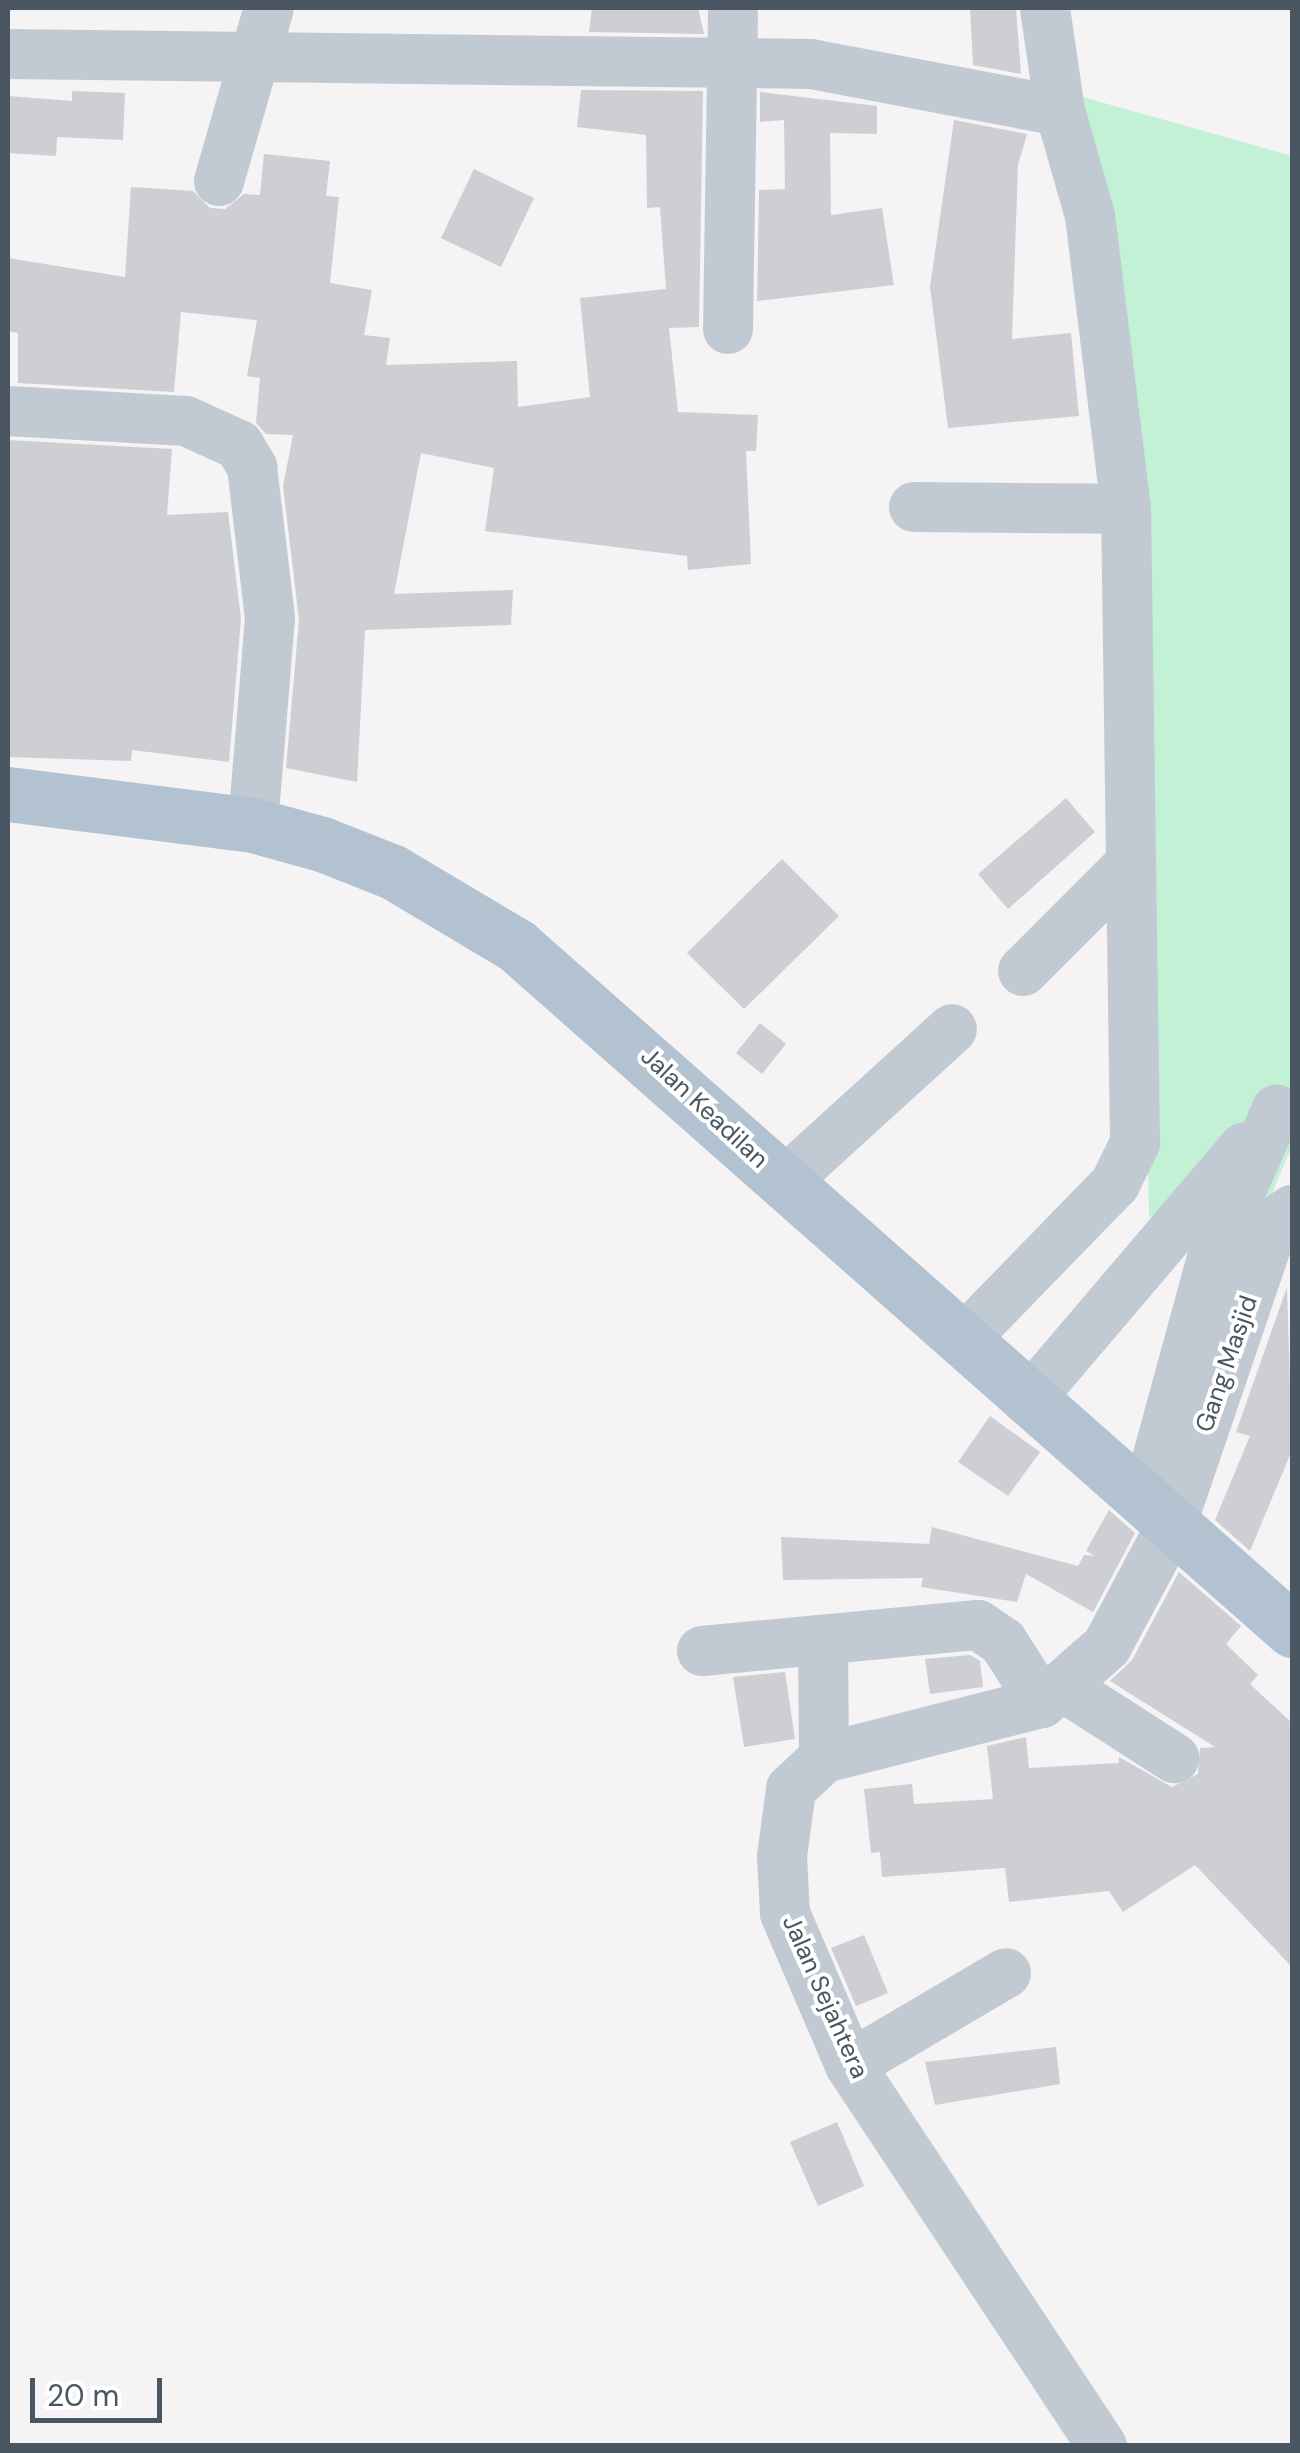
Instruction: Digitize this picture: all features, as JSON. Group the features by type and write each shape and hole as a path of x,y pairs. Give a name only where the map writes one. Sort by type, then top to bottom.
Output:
{"main road":[{"name":"Jalan Keadilan","path":"8,794 252,825 393,872 517,946 966,1337 1028,1400 1292,1630"}],"street":[{"path":"728,329 732,8"},
{"path":"966,1337 1116,1184 1136,1142 1126,510 1090,216 1060,110 1045,8"},
{"path":"220,181 264,31"},
{"path":"8,54 264,31 731,66 810,64 894,75 1060,110"},
{"path":"8,410 186,421 239,445 252,467 270,618 252,825"},
{"path":"914,508 1126,510"},
{"path":"1023,971 1130,864"},
{"path":"784,1182 952,1028"},
{"path":"1028,1400 1285,1103"},
{"path":"823,1642 824,1758 1054,1695 1107,1646 1158,1515 1213,1254 1285,1103"},
{"name":"Gang Masjid","path":"1158,1515 1275,1221 1292,1210"},
{"path":"702,1651 978,1624 1003,1642 1054,1695 1174,1758"},
{"name":"Jalan Sejahtera","path":"824,1758 791,1790 782,1856 785,1913 850,2064 1102,2446"},
{"path":"850,2064 1006,1973"}],"green space":[{"path":"1065,92 1292,156 1292,1146 1245,1257 1149,1216 1135,576"}],"building":[{"path":"592,8 698,8 704,34 589,32"},
{"path":"970,8 1016,8 1021,74 973,65"},
{"path":"581,90 703,91 699,327 669,328 678,412 758,415 756,451 746,451 751,564 688,570 687,556 485,531 494,468 421,453 394,594 513,590 511,625 365,630 357,782 286,768 299,620 283,486 293,435 266,434 256,423 260,378 247,376 257,320 181,312 174,392 18,383 18,333 8,331 8,258 125,277 131,187 193,191 210,208 225,209 244,194 260,195 264,154 330,161 326,196 339,197 330,283 372,290 364,335 390,338 386,365 517,361 518,407 590,397 580,298 666,289 660,207 647,208 646,135 577,127"},
{"path":"72,91 125,93 123,140 57,137 56,156 8,153 8,96 72,101"},
{"path":"760,92 877,106 877,134 830,133 831,215 882,208 894,285 757,301 759,190 785,189 784,120 760,122"},
{"path":"954,120 1027,134 1018,165 1012,339 1071,333 1079,416 948,428 930,287"},
{"path":"474,169 534,198 501,267 441,238"},
{"path":"8,440 172,449 167,515 228,512 241,619 229,762 132,750 131,761 8,757"},
{"path":"1066,798 1095,832 1008,909 978,874"},
{"path":"782,859 839,916 744,1009 687,953"},
{"path":"760,1023 786,1044 762,1074 736,1053"},
{"path":"1287,1287 1292,1450 1250,1551 1215,1520 1250,1436 1236,1432"},
{"path":"990,1416 1040,1452 1008,1496 958,1462"},
{"path":"1109,1510 1135,1533 1093,1612 1026,1574 1017,1602 921,1587 923,1578 783,1580 781,1537 929,1544 932,1527 1078,1566 1084,1555 1095,1556 1086,1551"},
{"path":"1179,1572 1241,1626 1226,1644 1258,1675 1250,1684 1292,1723 1292,1967 1195,1865 1123,1912 1109,1891 1009,1902 1005,1868 882,1877 880,1852 871,1853 864,1789 912,1784 914,1804 993,1799 987,1746 1026,1737 1029,1768 1119,1763 1119,1757 1172,1787 1198,1774 1200,1748 1215,1747 1110,1681 1132,1660"},
{"path":"970,1655 980,1661 983,1687 930,1694 925,1659"},
{"path":"785,1672 795,1739 744,1747 733,1677"},
{"path":"864,1935 888,1993 856,2006 831,1948"},
{"path":"1056,2047 1060,2084 935,2105 925,2062"},
{"path":"837,2122 864,2186 818,2206 790,2142"}]}
